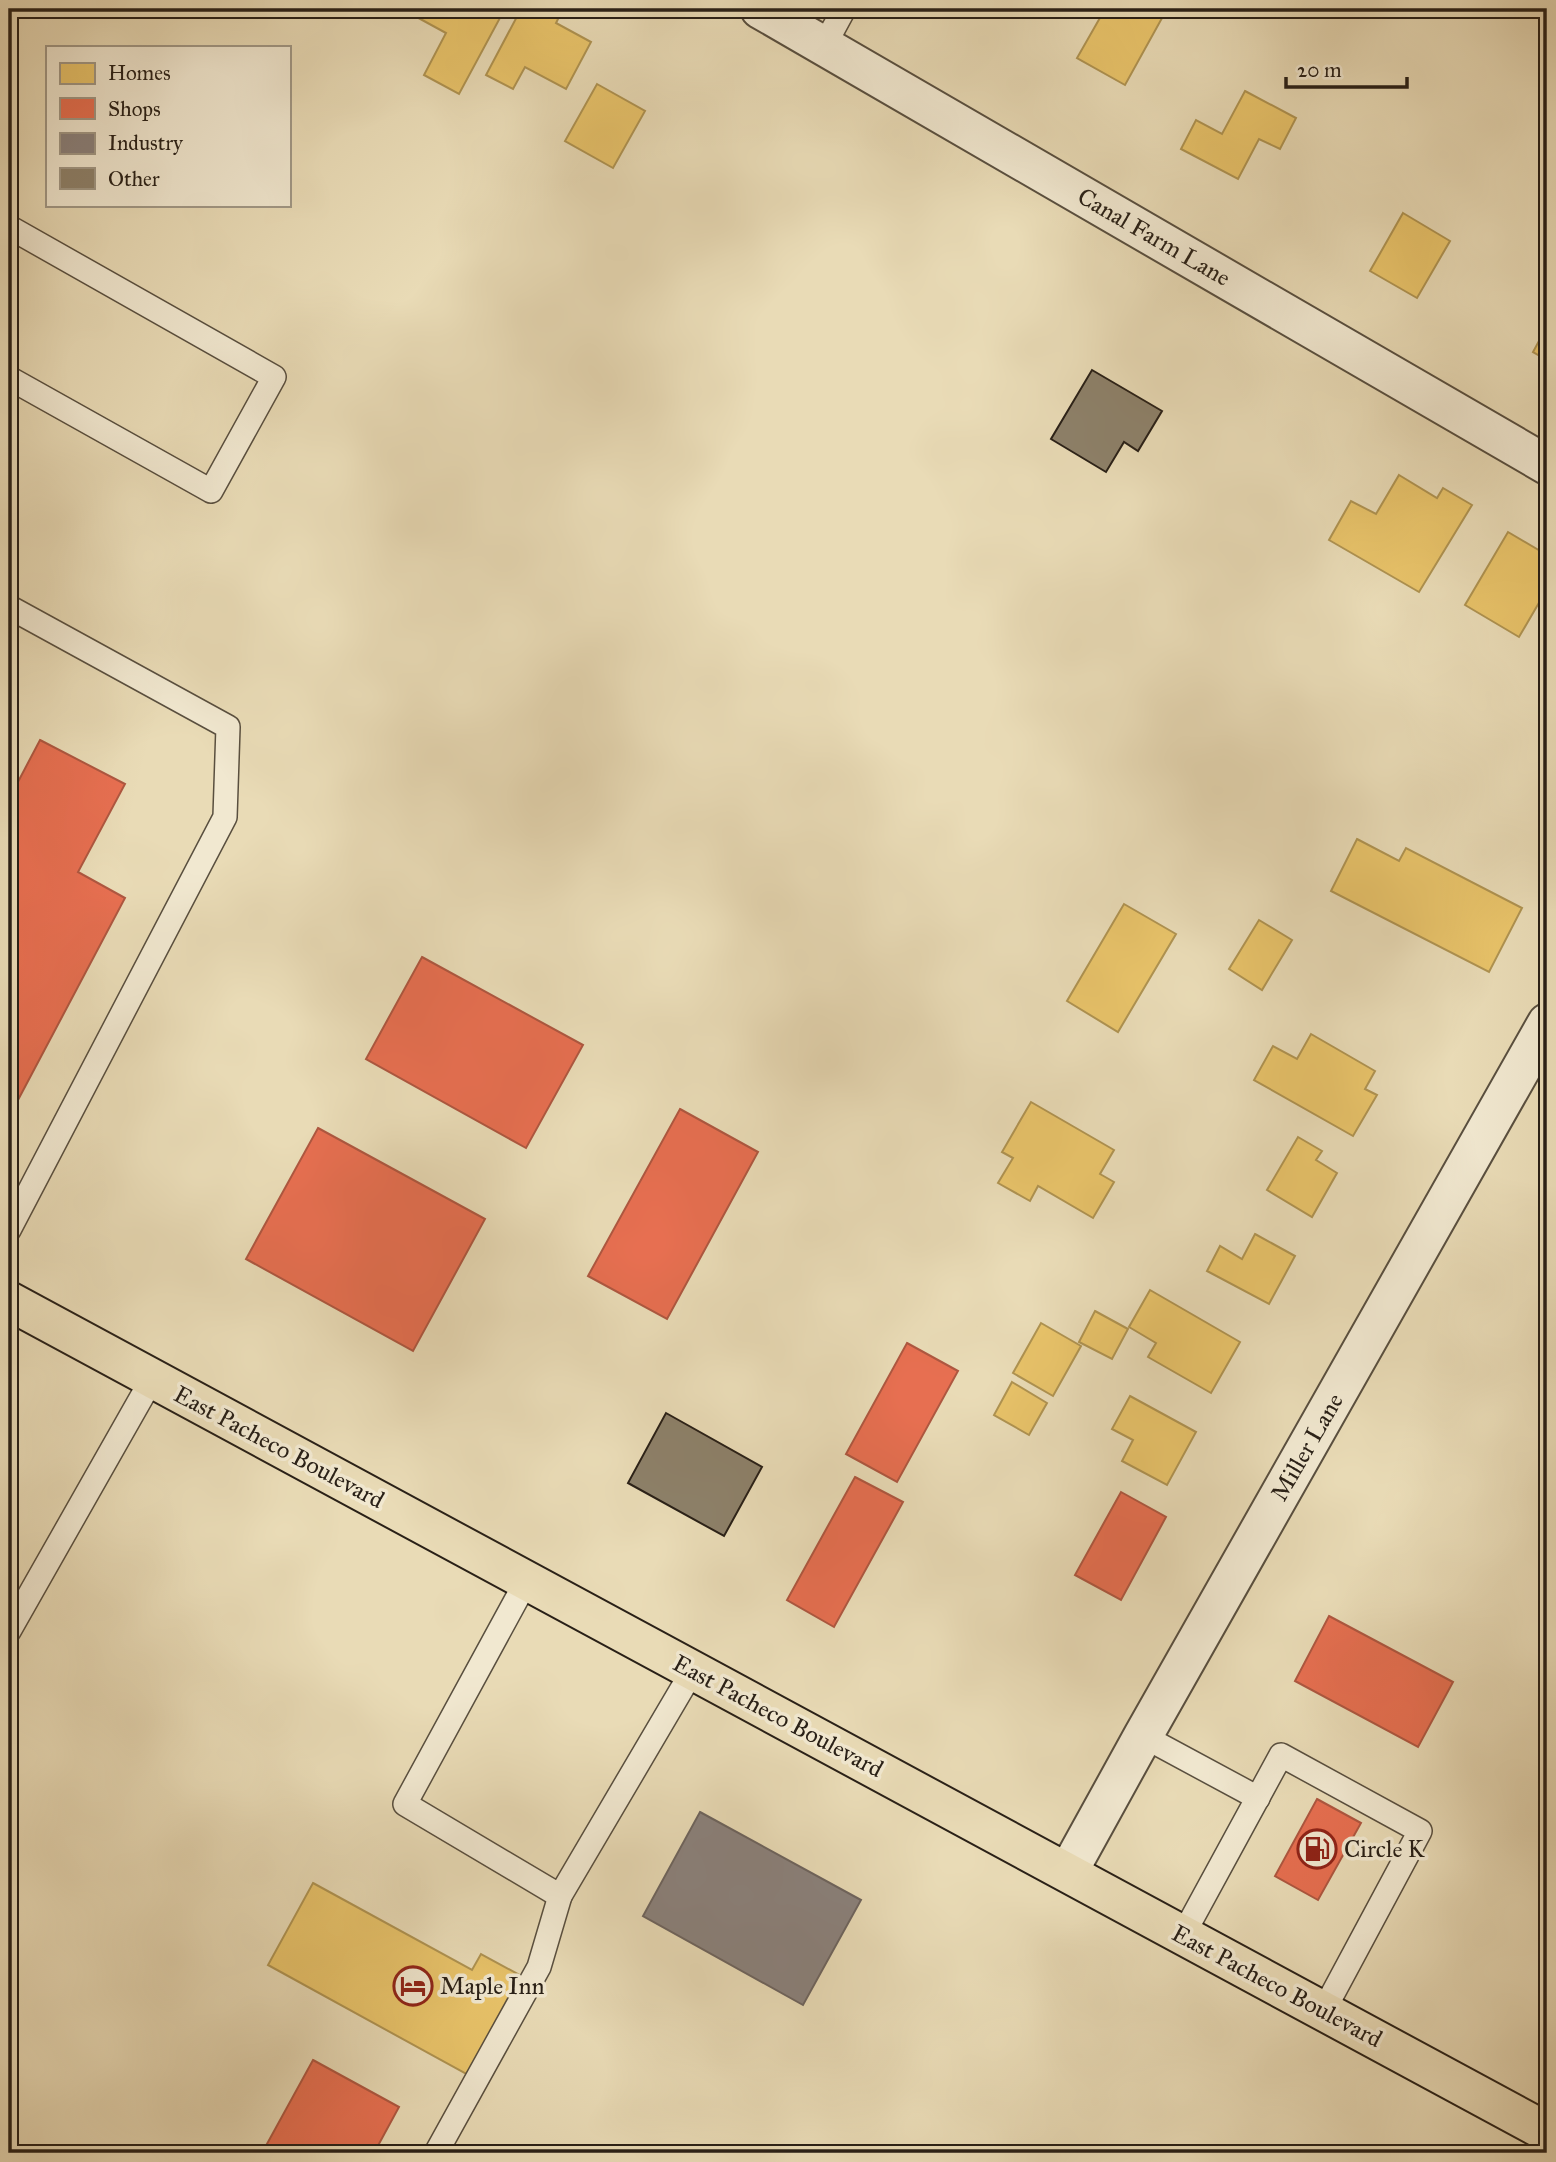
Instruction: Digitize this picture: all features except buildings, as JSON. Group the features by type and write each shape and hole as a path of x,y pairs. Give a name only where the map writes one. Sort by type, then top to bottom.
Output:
{"highway":[{"name":"East Pacheco Boulevard","path":"9,1301 1547,2132"}],"street":[{"name":"Canal Farm Lane","path":"760,9 1547,465"},
{"name":"Miller Lane","path":"1068,1872 1547,1023"}],"lane":[{"path":"824,46 844,9"},
{"path":"9,227 274,377 211,491 9,378"},
{"path":"9,607 228,727 225,817 9,1230"},
{"path":"9,1631 152,1378"},
{"path":"527,1580 405,1804 559,1895"},
{"path":"436,2153 539,1968 559,1895 693,1670"},
{"path":"1143,1736 1258,1798"},
{"path":"1183,1935 1281,1755 1420,1831 1324,2010"}],"place":[{"name":"Circle K","path":"1317,1849"},
{"name":"Maple Inn","path":"413,1986"}]}
